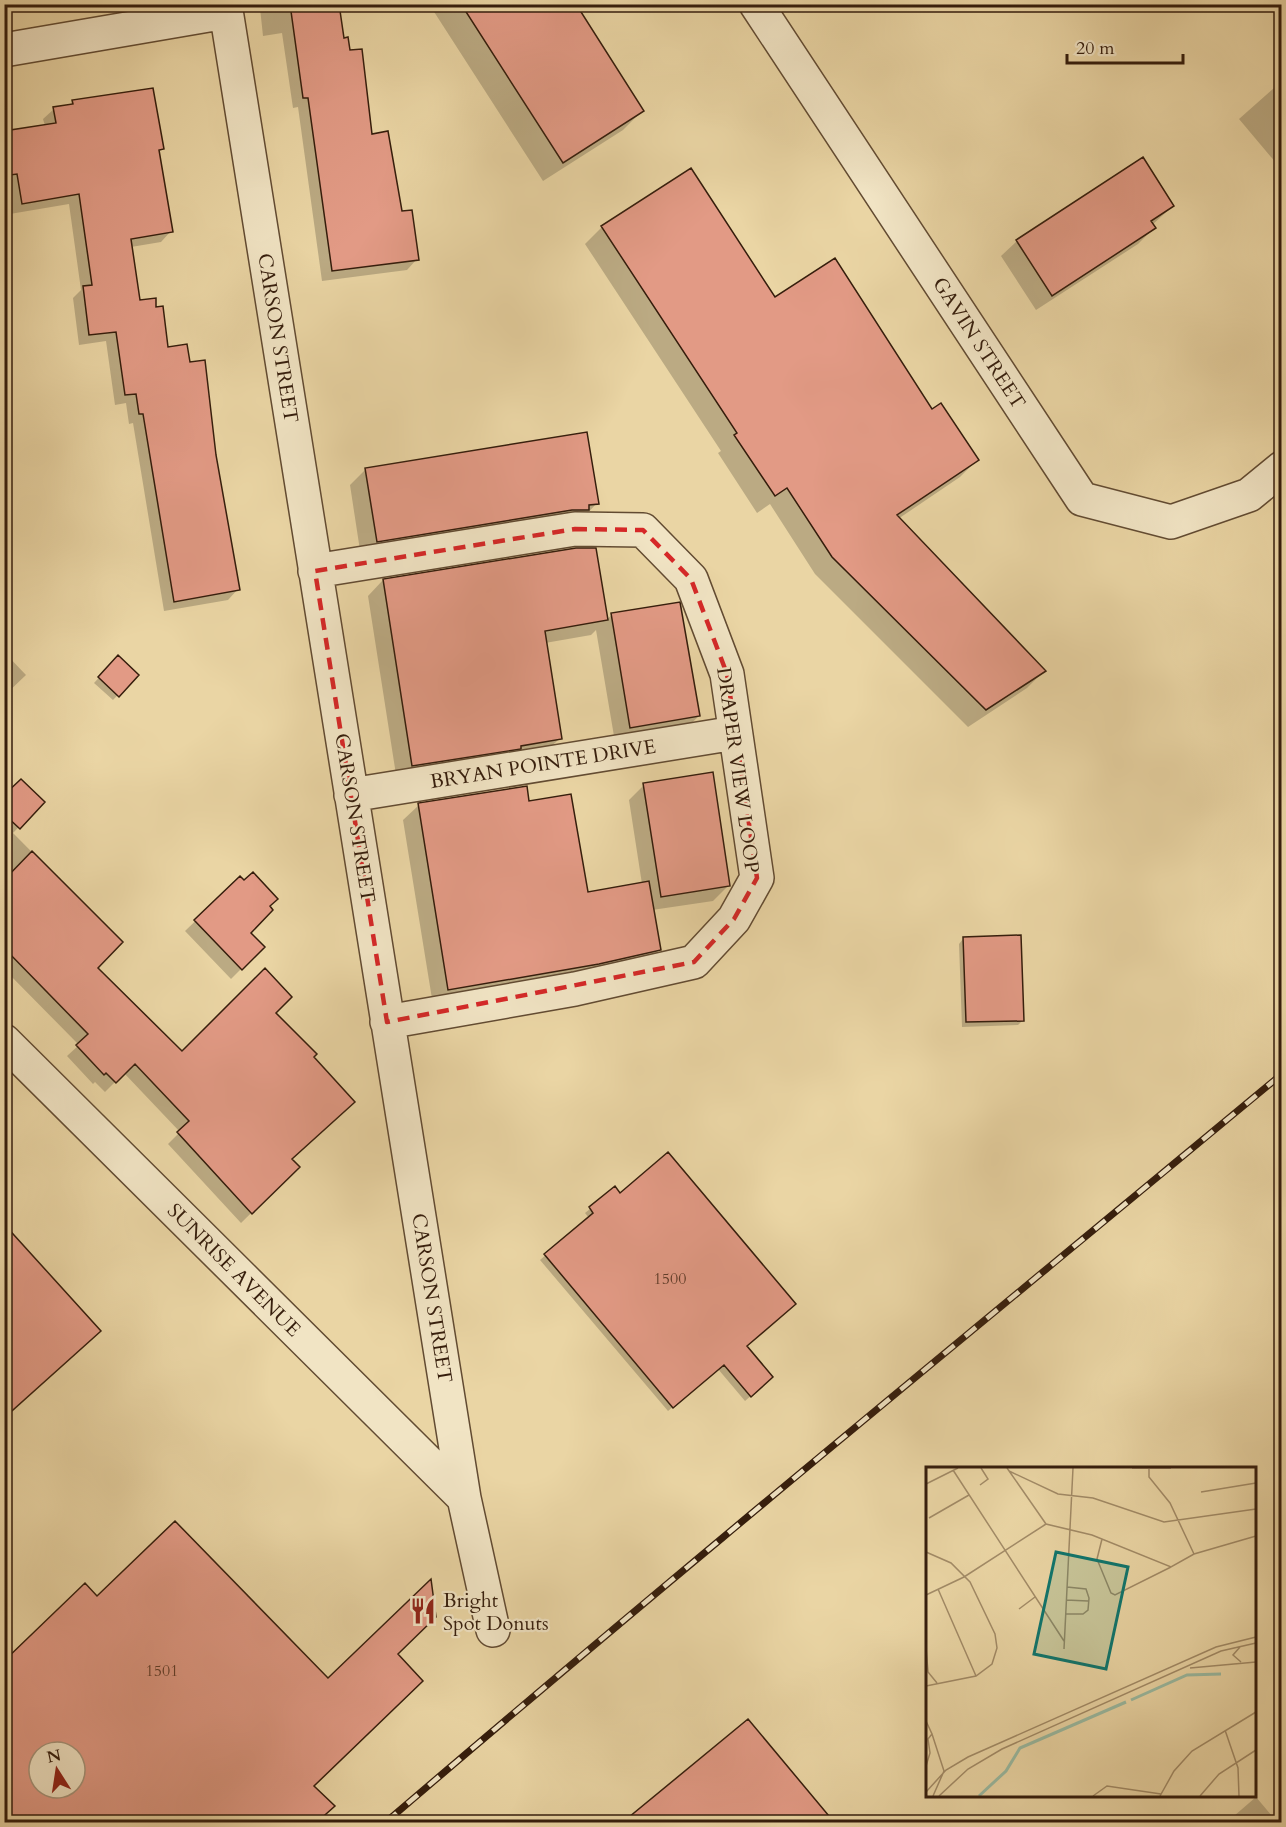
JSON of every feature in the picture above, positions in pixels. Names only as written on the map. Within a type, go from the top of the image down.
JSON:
[{"type":"street","name":"GAVIN STREET","points":[[756,4],[1082,499],[1171,522],[1249,495],[1281,468]]},
{"type":"street","points":[[4,50],[225,8]]},
{"type":"street","name":"CARSON STREET","points":[[225,8],[464,1498],[493,1630]]},
{"type":"street","name":"DRAPER VIEW LOOP","points":[[315,571],[575,529],[643,530],[691,579],[727,674],[757,878],[734,919],[694,962],[575,989],[387,1022]]},
{"type":"street","name":"BRYAN POINTE DRIVE","points":[[351,795],[735,734]]},
{"type":"street","name":"SUNRISE AVENUE","points":[[4,1041],[464,1498]]},
{"type":"highlighted area","points":[[575,529],[643,530],[691,579],[727,674],[757,878],[734,919],[694,962],[387,1022],[315,571]]},
{"type":"building","points":[[290,4],[339,4],[344,38],[348,37],[350,50],[362,49],[372,134],[388,131],[402,211],[412,210],[419,260],[332,271],[308,98],[303,98]]},
{"type":"building","points":[[461,4],[576,4],[644,111],[563,163]]},
{"type":"building","points":[[153,88],[164,149],[159,150],[173,232],[131,239],[140,300],[156,298],[156,307],[163,306],[168,347],[187,344],[190,362],[205,360],[216,455],[240,590],[174,602],[143,414],[139,414],[136,394],[125,395],[116,332],[89,335],[83,286],[92,285],[79,194],[22,204],[17,174],[10,175],[4,139],[4,131],[56,123],[53,107],[73,104],[72,100]]},
{"type":"building","points":[[1143,157],[1174,206],[1151,221],[1156,228],[1052,296],[1016,240]]},
{"type":"building","points":[[691,168],[775,297],[835,258],[932,409],[941,403],[979,460],[897,515],[1046,671],[986,710],[832,557],[787,488],[775,496],[734,435],[737,433],[601,226]]},
{"type":"building","points":[[587,432],[599,504],[589,505],[589,510],[572,510],[377,542],[365,468]]},
{"type":"building","points":[[576,548],[596,548],[608,620],[545,631],[562,739],[521,746],[521,749],[412,766],[383,579]]},
{"type":"building","points":[[680,602],[700,716],[630,728],[611,613]]},
{"type":"building","points":[[118,655],[139,675],[119,697],[98,677]]},
{"type":"building","points":[[713,772],[730,886],[661,897],[643,783]]},
{"type":"building","points":[[21,779],[45,802],[20,829],[4,814],[4,795]]},
{"type":"building","points":[[527,786],[529,801],[571,794],[588,892],[649,881],[661,950],[599,964],[448,990],[418,803]]},
{"type":"building","points":[[32,851],[123,942],[98,968],[182,1051],[265,968],[292,997],[276,1013],[317,1054],[314,1057],[355,1102],[292,1159],[300,1167],[252,1214],[177,1132],[189,1121],[135,1064],[116,1083],[106,1073],[104,1075],[76,1045],[88,1034],[4,948],[4,880]]},
{"type":"building","points":[[253,872],[278,899],[270,906],[273,910],[251,933],[265,947],[242,970],[194,920],[240,876],[244,880]]},
{"type":"building","points":[[1021,935],[1024,1021],[966,1022],[963,937]]},
{"type":"building","points":[[668,1152],[796,1304],[747,1346],[773,1377],[751,1397],[724,1365],[673,1408],[544,1254],[593,1213],[589,1207],[615,1186],[620,1193]]},
{"type":"building","points":[[4,1224],[101,1331],[4,1418]]},
{"type":"building","points":[[175,1521],[328,1678],[431,1579],[436,1617],[398,1654],[423,1681],[314,1786],[335,1806],[317,1822],[4,1822],[4,1661],[85,1583],[97,1596]]},
{"type":"building","points":[[748,1719],[834,1822],[623,1822]]},
{"type":"railway","points":[[386,1822],[720,1540],[1282,1074]]},
{"type":"place","name":"Bright Spot Donuts","points":[[423,1611]]}]
